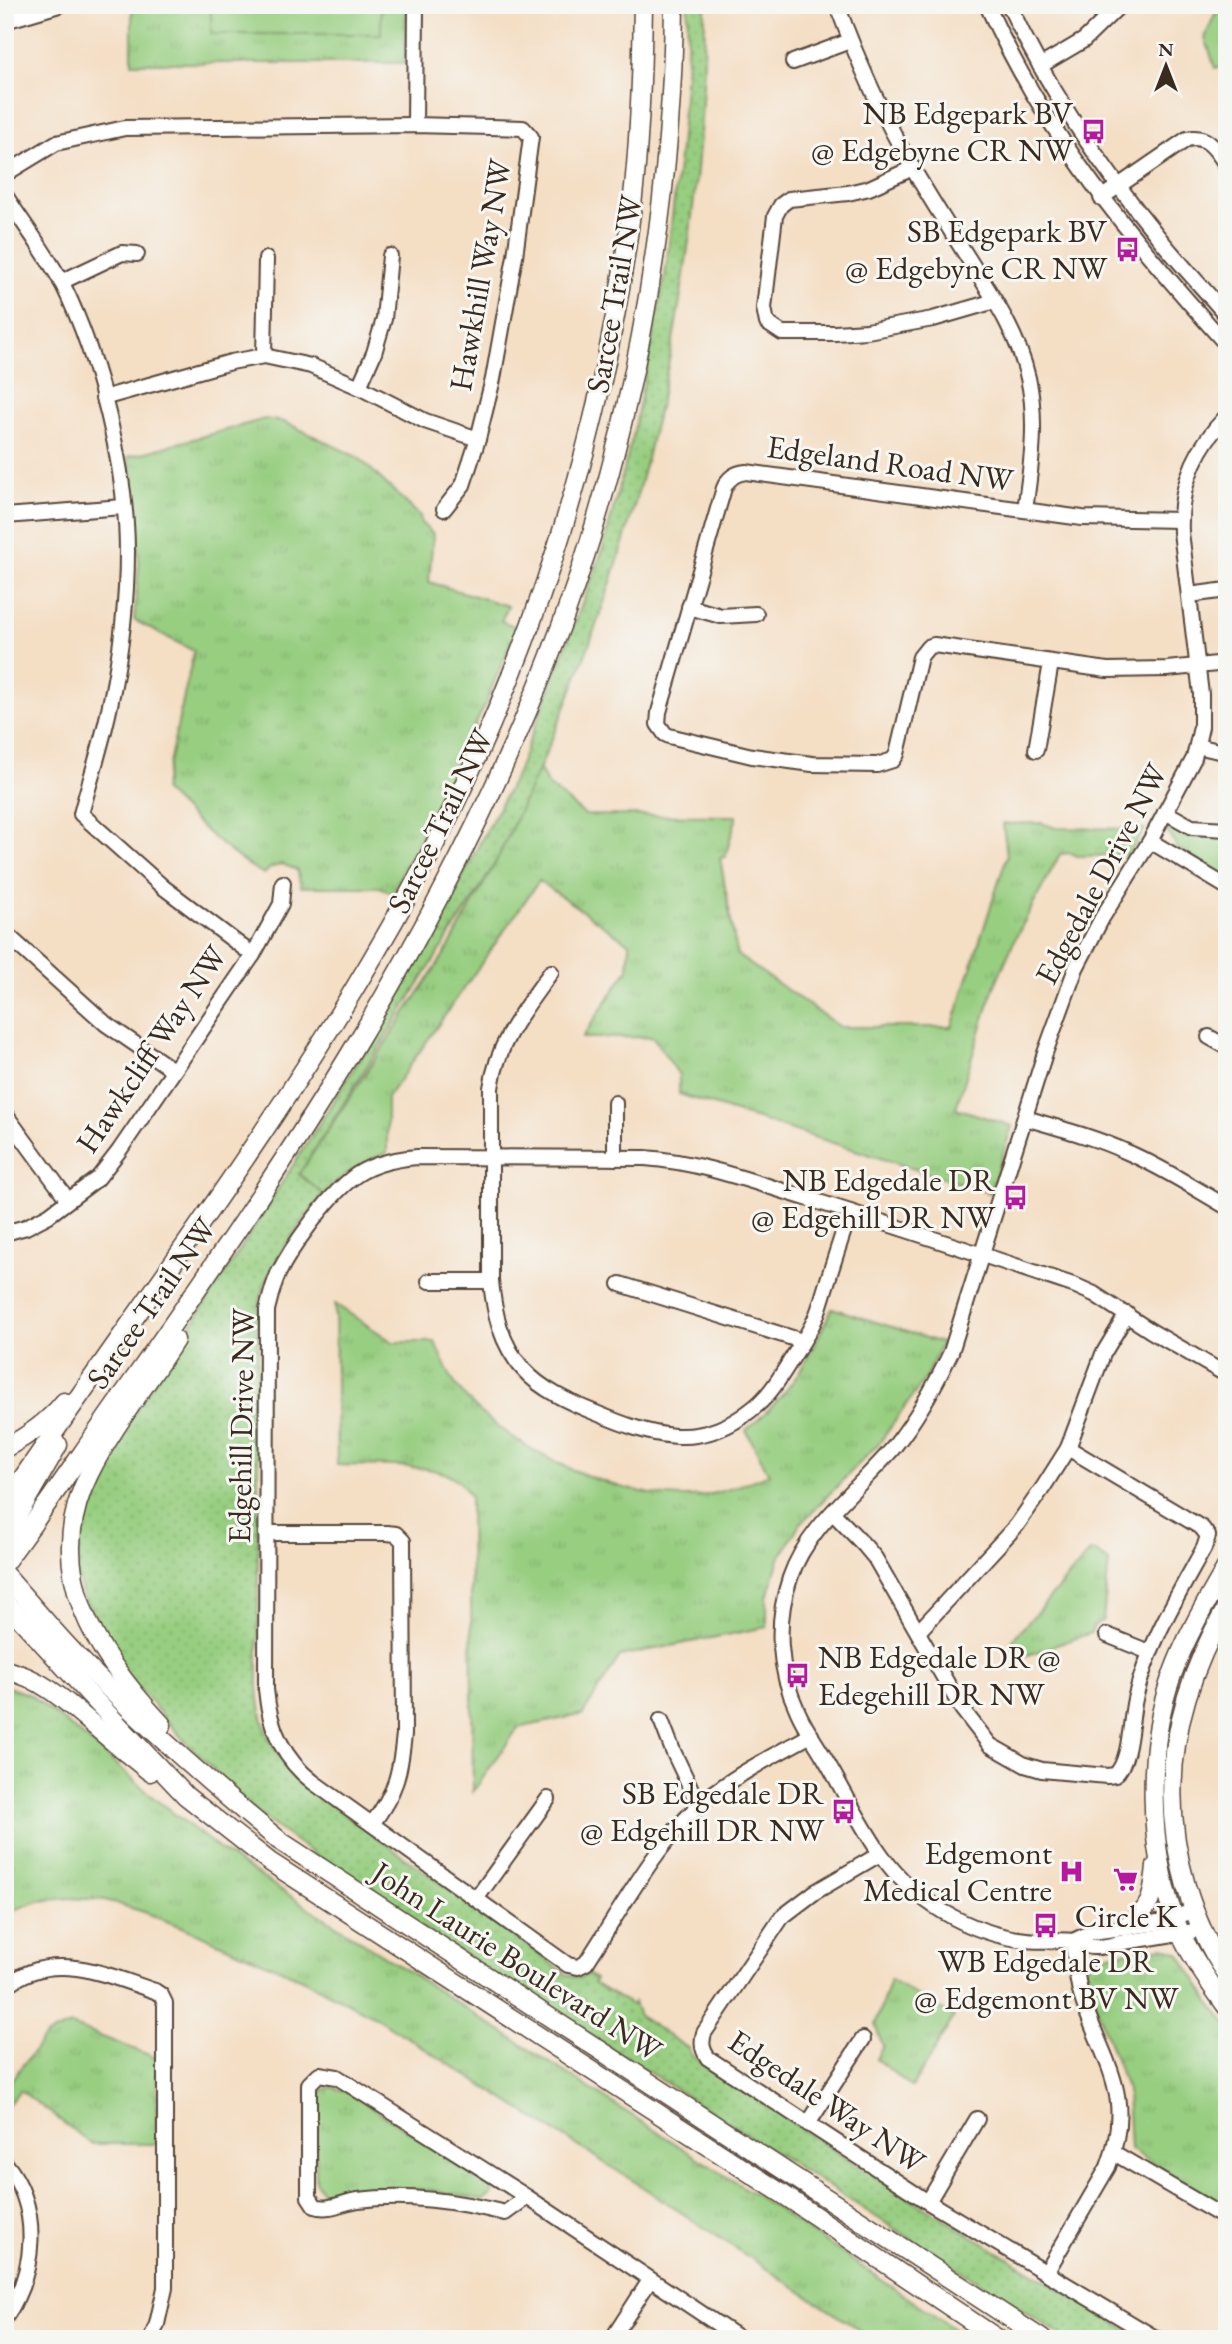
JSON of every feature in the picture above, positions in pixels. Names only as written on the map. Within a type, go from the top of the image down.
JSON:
[{"type":"main road","name":"Sarcee Trail NW","points":[[5,1504],[302,1072],[351,993],[410,892],[499,706],[534,616],[572,499],[607,362],[633,202],[639,128],[643,5]]},
{"type":"main road","name":"Sarcee Trail NW","points":[[5,1562],[218,1261],[290,1152],[354,1049],[412,946],[451,874],[501,770],[553,645],[580,570],[612,462],[638,348],[659,223],[667,152],[674,5]]},
{"type":"main road","points":[[5,1448],[40,1427],[55,1414],[159,1266],[181,1250]]},
{"type":"main road","points":[[202,1776],[201,1768],[153,1716],[111,1664],[92,1632],[75,1590],[70,1550],[71,1524],[88,1476],[103,1448],[209,1286],[218,1261]]},
{"type":"main road","points":[[5,1537],[85,1404],[93,1377]]},
{"type":"main road","points":[[1126,1926],[1141,1916],[1150,1901],[1154,1884],[1157,1849],[1154,1765],[1164,1700],[1188,1635],[1227,1566]]},
{"type":"main road","name":"John Laurie Boulevard NW","points":[[5,1576],[77,1656],[153,1732],[280,1841],[1036,2335],[1053,2339]]},
{"type":"main road","name":"John Laurie Boulevard NW","points":[[5,1602],[186,1796],[270,1862],[781,2193],[998,2339]]},
{"type":"main road","points":[[1227,1607],[1192,1677],[1182,1711],[1174,1758],[1171,1805],[1181,1870],[1194,1910],[1227,1974]]},
{"type":"main road","points":[[5,1670],[20,1673],[59,1695],[168,1787],[186,1796]]},
{"type":"main road","points":[[1157,1849],[1178,1926],[1209,1983],[1227,2007]]},
{"type":"street","points":[[5,21],[59,5]]},
{"type":"street","points":[[415,125],[416,5]]},
{"type":"street","points":[[837,5],[867,81],[913,168],[995,301],[1018,344],[1028,379],[1034,439],[1025,510]]},
{"type":"street","points":[[987,5],[1046,117],[1101,198],[1139,246],[1227,345]]},
{"type":"street","points":[[1009,5],[1040,66],[1079,131],[1161,240],[1227,316]]},
{"type":"street","points":[[1040,66],[1084,40],[1120,5]]},
{"type":"street","points":[[793,62],[850,41]]},
{"type":"street","name":"Hawkhill Way NW","points":[[5,174],[55,143],[125,128],[415,125],[523,128],[531,137],[505,318],[478,439],[425,421],[311,366],[264,356],[231,362],[103,398]]},
{"type":"street","points":[[1101,198],[1186,139],[1208,141],[1227,166]]},
{"type":"street","points":[[913,168],[869,188],[828,197],[793,198],[781,205],[775,216],[764,308],[767,323],[782,333],[867,331],[933,319],[995,301]]},
{"type":"street","name":"Hawkcliff Way NW","points":[[5,195],[61,282],[86,336],[114,440],[123,507],[127,552],[123,621],[111,701],[82,814],[163,887],[253,955],[120,1151],[98,1178],[49,1216],[5,1233]]},
{"type":"street","points":[[61,282],[122,253],[137,254]]},
{"type":"street","points":[[359,387],[374,353],[384,318],[390,256]]},
{"type":"street","points":[[264,356],[266,259]]},
{"type":"street","name":"Edgedale Drive NW","points":[[1194,1910],[1178,1926],[1093,1947],[1073,1941],[1025,1940],[1000,1936],[965,1923],[928,1902],[900,1878],[880,1854],[798,1713],[782,1660],[781,1623],[783,1604],[801,1552],[893,1447],[925,1402],[951,1352],[1076,968],[1102,918],[1150,841],[1194,758],[1201,709],[1180,520],[1184,490],[1192,465],[1210,434],[1225,421]]},
{"type":"street","points":[[444,509],[463,485],[478,439]]},
{"type":"street","name":"Edgeland Road NW","points":[[1180,520],[1099,519],[738,473],[727,481],[724,488],[659,712],[658,724],[669,736],[765,758],[812,764],[885,764],[893,760],[900,746],[920,657],[934,645],[1107,670],[1167,669],[1227,663]]},
{"type":"street","points":[[5,516],[123,507]]},
{"type":"street","points":[[1189,595],[1227,590]]},
{"type":"street","points":[[689,607],[721,616],[756,614]]},
{"type":"street","points":[[1035,750],[1051,663]]},
{"type":"street","points":[[1197,746],[1227,753]]},
{"type":"street","points":[[1165,811],[1192,827],[1227,829]]},
{"type":"street","points":[[1150,841],[1227,887]]},
{"type":"street","points":[[253,955],[281,904],[284,883]]},
{"type":"street","points":[[5,933],[106,1024],[173,1070]]},
{"type":"street","points":[[551,972],[514,1023],[499,1054],[491,1088],[493,1304],[502,1336],[524,1370],[568,1402],[636,1430],[674,1437],[698,1435],[722,1428],[743,1416],[769,1393],[815,1319],[849,1212]]},
{"type":"street","points":[[1209,1037],[1227,1047]]},
{"type":"street","points":[[615,1103],[615,1157]]},
{"type":"street","points":[[5,1114],[68,1200]]},
{"type":"street","points":[[1025,1118],[1110,1144],[1175,1176],[1227,1207]]},
{"type":"street","name":"Edgehill Drive NW","points":[[811,1735],[716,1791],[699,1805],[676,1829],[581,1967],[568,1965],[302,1774],[274,1733],[266,1689],[267,1310],[277,1276],[286,1260],[329,1199],[352,1178],[372,1167],[401,1158],[417,1157],[615,1157],[674,1160],[849,1212],[1076,1286],[1227,1375]]},
{"type":"street","points":[[429,1281],[491,1281]]},
{"type":"street","points":[[620,1284],[802,1341]]},
{"type":"street","points":[[918,1632],[1017,1525],[1068,1448],[1103,1354],[1127,1314]]},
{"type":"street","points":[[833,1513],[875,1558],[962,1709],[990,1745],[1025,1765],[1058,1772],[1115,1775],[1123,1767],[1132,1714],[1149,1651],[1208,1536],[1202,1528],[1068,1448]]},
{"type":"street","points":[[266,1533],[387,1533],[396,1534],[403,1541],[404,1734],[401,1760],[392,1794],[372,1824]]},
{"type":"street","points":[[1107,1635],[1149,1651]]},
{"type":"street","points":[[661,1720],[699,1805]]},
{"type":"street","points":[[475,1899],[548,1798]]},
{"type":"street","name":"Edgedale Way NW","points":[[880,1854],[815,1892],[782,1917],[704,2033],[704,2053],[928,2202],[1157,2339]]},
{"type":"street","name":"Edgedale Drive NW","points":[[1073,1941],[1092,1932],[1126,1926],[1203,1929]]},
{"type":"street","points":[[1046,2273],[1100,2184],[1114,2152],[1119,2112],[1111,2068],[1080,1992],[1073,1941]]},
{"type":"street","points":[[5,1987],[27,1974],[60,1965],[78,1966],[161,1995],[164,2003],[165,2288],[157,2324],[150,2339]]},
{"type":"street","points":[[808,2124],[863,2039]]},
{"type":"street","points":[[527,2197],[505,2213],[434,2199],[398,2197],[354,2200],[327,2208],[318,2207],[309,2197],[309,2084],[319,2074],[337,2077],[527,2197],[740,2339]]},
{"type":"street","points":[[928,2202],[977,2119]]},
{"type":"street","points":[[1114,2152],[1227,2218]]},
{"type":"street","points":[[5,2163],[24,2196],[29,2216],[31,2246],[23,2286],[5,2318]]},
{"type":"street","points":[[612,2339],[650,2280]]},
{"type":"green space","points":[[132,5],[406,5],[405,63],[132,63]]},
{"type":"green space","points":[[211,5],[381,5],[381,34],[211,34]]},
{"type":"green space","points":[[688,5],[705,5],[695,191],[683,284],[666,376],[645,466],[619,556],[589,644],[514,827],[483,884],[299,1174],[323,1194],[279,1256],[261,1297],[258,1324],[258,1681],[261,1713],[275,1750],[304,1785],[566,1974],[577,1978],[588,1974],[595,1979],[593,1983],[632,2005],[634,2002],[639,2016],[689,2049],[691,2055],[702,2063],[868,2173],[1142,2339],[1068,2339],[363,1890],[258,1814],[181,1737],[121,1668],[101,1637],[95,1615],[83,1598],[77,1572],[83,1502],[116,1440],[229,1267],[395,1003],[517,773],[602,552],[633,435],[665,277],[680,149]]},
{"type":"green space","points":[[1219,5],[1227,5],[1227,67],[1215,68],[1205,37]]},
{"type":"green space","points":[[265,419],[284,422],[359,458],[420,516],[421,523],[433,534],[429,582],[508,606],[501,621],[517,627],[484,707],[392,893],[380,887],[301,887],[297,870],[282,864],[270,868],[264,874],[224,846],[163,790],[194,651],[134,620],[139,564],[135,490],[128,457]]},
{"type":"green space","points":[[539,768],[548,785],[585,815],[737,816],[725,857],[720,858],[737,955],[840,1027],[952,1027],[1007,856],[1003,824],[1041,823],[1056,828],[1145,829],[1128,855],[1060,854],[1015,939],[994,987],[956,1108],[1012,1126],[990,1193],[679,1094],[679,1075],[653,1037],[582,1038],[628,969],[630,944],[539,881],[387,1098],[387,1153],[352,1170],[323,1194],[299,1174],[449,947],[498,858]]},
{"type":"green space","points":[[1175,823],[1185,829],[1185,837],[1227,837],[1227,877],[1175,847],[1167,831],[1169,825]]},
{"type":"green space","points":[[335,1304],[393,1342],[435,1342],[456,1385],[475,1407],[499,1428],[557,1463],[621,1487],[681,1497],[715,1493],[769,1474],[746,1430],[776,1402],[797,1375],[832,1308],[942,1343],[924,1380],[880,1442],[800,1524],[779,1559],[767,1597],[767,1627],[620,1656],[583,1714],[518,1728],[473,1792],[470,1498],[459,1481],[429,1469],[337,1465]]},
{"type":"green space","points":[[1090,1552],[1096,1552],[1109,1562],[1103,1620],[1094,1626],[1091,1633],[1019,1658],[1012,1649],[1014,1638]]},
{"type":"green space","points":[[5,1686],[30,1695],[227,1855],[757,2196],[969,2339],[873,2339],[638,2184],[375,2017],[304,1980],[199,1934],[105,1900],[67,1898],[39,1901],[5,1913]]},
{"type":"green space","points":[[1164,1947],[1179,1953],[1215,2010],[1227,2023],[1227,2207],[1130,2149],[1127,2091],[1091,1993],[1087,1964],[1093,1956]]},
{"type":"green space","points":[[890,1980],[954,2017],[912,2087],[876,2059],[883,2046],[875,2025]]},
{"type":"green space","points":[[71,2025],[157,2058],[156,2144],[92,2144],[20,2090],[5,2108],[5,2088],[46,2035]]},
{"type":"green space","points":[[331,2087],[348,2092],[491,2185],[493,2194],[485,2200],[428,2190],[400,2189],[334,2197],[323,2195],[316,2182],[316,2103],[320,2091]]},
{"type":"place","name":"NB Edgepark BV @ Edgebyne CR NW","points":[[1093,131]]},
{"type":"place","name":"SB Edgepark BV @ Edgebyne CR NW","points":[[1127,249]]},
{"type":"place","name":"NB Edgedale DR @ Edgehill DR NW","points":[[1015,1198]]},
{"type":"place","name":"NB Edgedale DR @ Edegehill DR NW","points":[[798,1675]]},
{"type":"place","name":"SB Edgedale DR @ Edgehill DR NW","points":[[844,1811]]},
{"type":"place","name":"Edgemont Medical Centre","points":[[1072,1871]]},
{"type":"place","name":"Circle K","points":[[1126,1880]]},
{"type":"place","name":"WB Edgedale DR @ Edgemont BV NW","points":[[1046,1925]]}]
